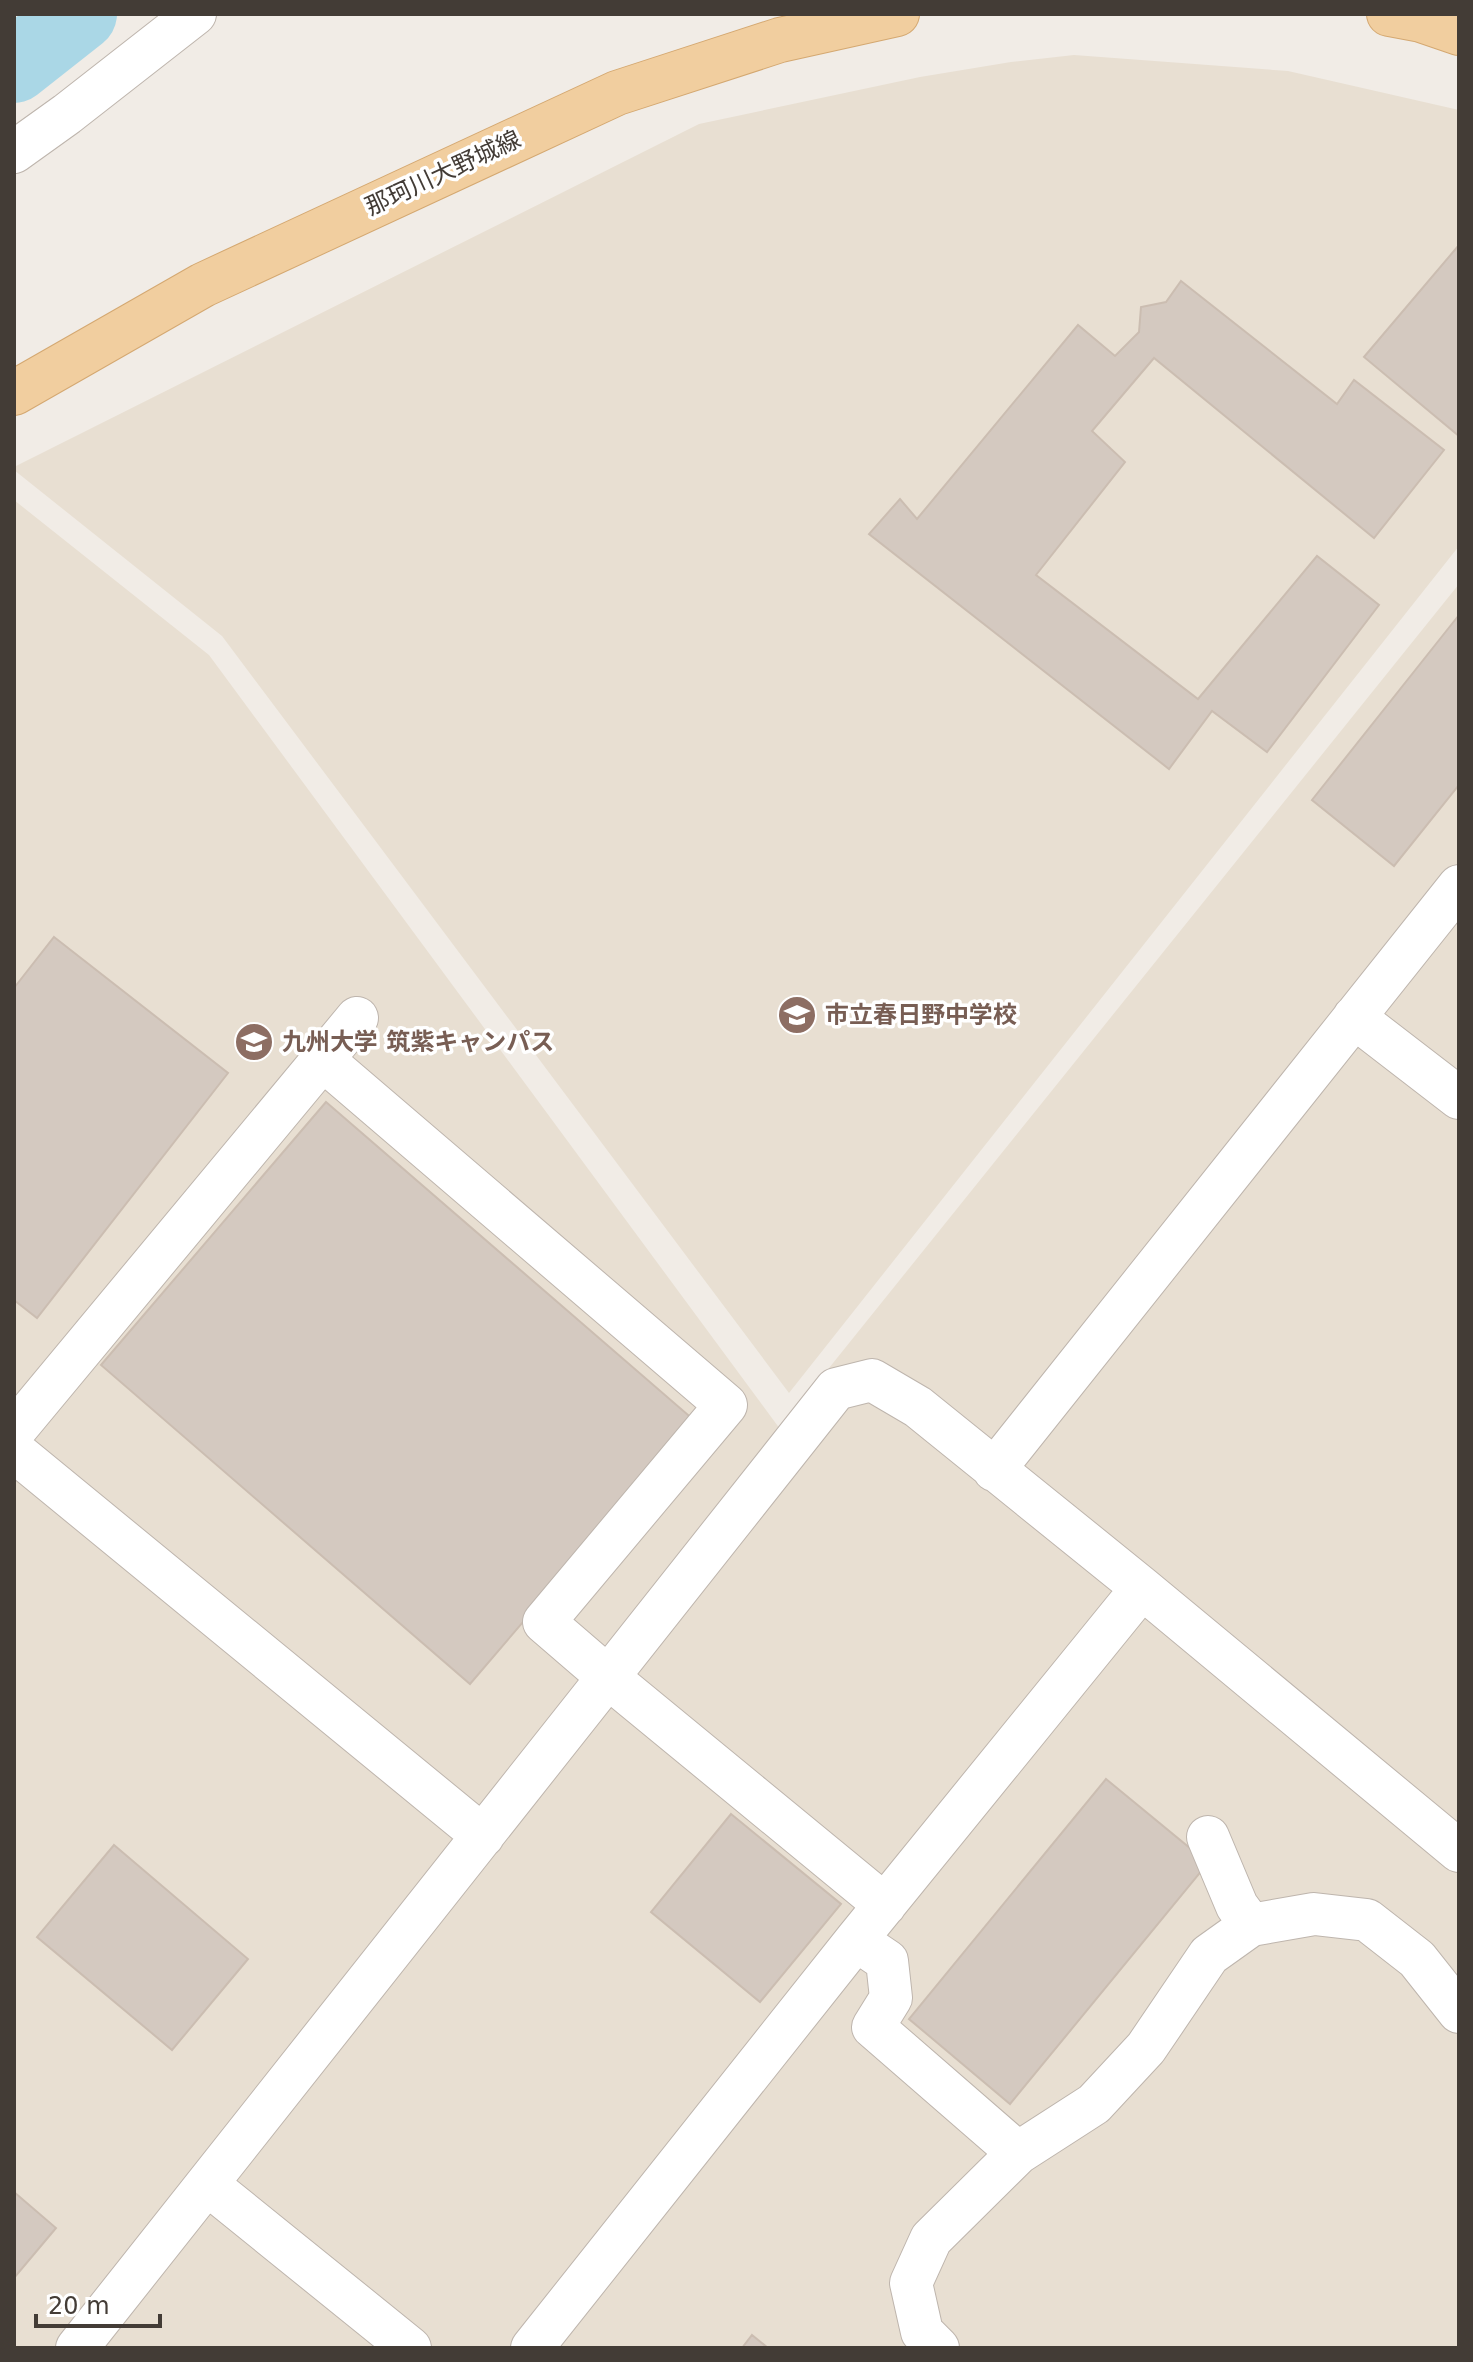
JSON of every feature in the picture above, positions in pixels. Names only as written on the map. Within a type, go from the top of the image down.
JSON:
[{"type":"main road","name":"那珂川大野城線","points":[[14,393],[203,285],[617,93],[778,27],[897,14]]},
{"type":"main road","points":[[1389,14],[1421,20],[1459,33]]},
{"type":"street","points":[[14,152],[195,14]]},
{"type":"street","points":[[994,1470],[1459,886]]},
{"type":"street","points":[[1354,1017],[1459,1098]]},
{"type":"street","points":[[14,1431],[357,1018]]},
{"type":"street","points":[[322,1059],[726,1405],[544,1622],[885,1905]]},
{"type":"street","points":[[90,2343],[207,2184],[836,1389],[872,1380],[918,1407],[1459,1851]]},
{"type":"street","points":[[14,1451],[483,1836]]},
{"type":"street","points":[[532,2348],[856,1940],[1142,1588]]},
{"type":"street","points":[[1208,1837],[1237,1906],[1251,1925]]},
{"type":"street","points":[[938,2348],[922,2332],[911,2283],[931,2239],[1018,2153],[1094,2104],[1146,2048],[1209,1955],[1251,1925],[1314,1914],[1367,1920],[1417,1959],[1457,2003]]},
{"type":"street","points":[[856,1940],[887,1961],[891,1998],[873,2027],[1018,2153]]},
{"type":"street","points":[[207,2184],[410,2348]]},
{"type":"shaded area","name":"市立春日野中学校","points":[[1074,55],[1288,71],[1459,110],[1459,546],[789,1393],[222,636],[14,467],[699,124],[920,77]]},
{"type":"shaded area","name":"九州大学 筑紫キャンパス","points":[[14,500],[209,655],[780,1429],[1459,584],[1459,2348],[14,2348]]},
{"type":"building","points":[[1459,245],[1459,436],[1364,357]]},
{"type":"building","points":[[1181,281],[1337,404],[1354,380],[1444,450],[1374,538],[1154,358],[1092,431],[1125,462],[1036,575],[1198,699],[1317,556],[1379,605],[1267,752],[1212,711],[1169,769],[869,534],[900,499],[917,519],[1078,325],[1115,356],[1139,332],[1141,307],[1166,302]]},
{"type":"building","points":[[1459,615],[1459,785],[1394,866],[1312,800]]},
{"type":"building","points":[[54,937],[228,1073],[37,1318],[14,1300],[14,988]]},
{"type":"building","points":[[326,1102],[695,1421],[470,1684],[101,1365]]},
{"type":"building","points":[[1106,1779],[1208,1863],[1010,2104],[909,2019]]},
{"type":"building","points":[[731,1814],[841,1904],[760,2002],[651,1912]]},
{"type":"building","points":[[114,1845],[248,1959],[172,2050],[37,1937]]},
{"type":"building","points":[[14,2192],[56,2228],[14,2278]]},
{"type":"building","points":[[752,2335],[768,2348],[742,2348]]},
{"type":"waterway","points":[[14,66],[80,14]]},
{"type":"place","name":"市立春日野中学校","points":[[797,1015]]},
{"type":"place","name":"九州大学 筑紫キャンパス","points":[[254,1042]]}]
